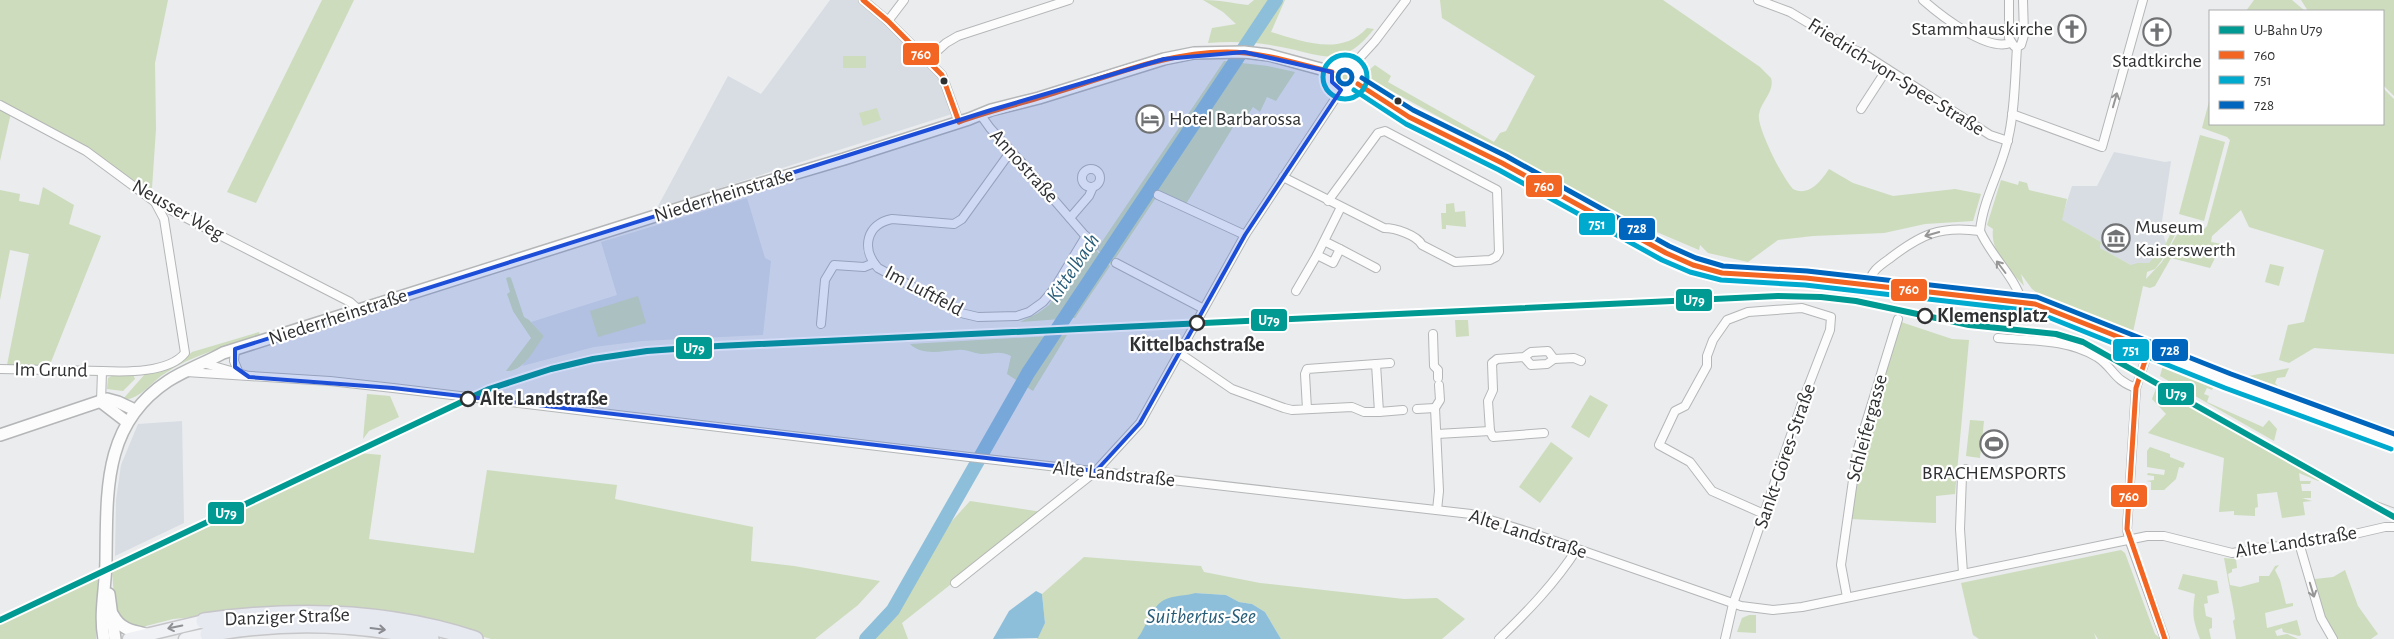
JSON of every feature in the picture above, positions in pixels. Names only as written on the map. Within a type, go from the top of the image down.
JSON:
[{"type":"highway","name":"Danziger Straße","points":[[206,628],[287,613],[348,614],[401,620],[475,639]]},
{"type":"highway","name":"Danziger Straße","points":[[206,628],[319,624],[398,632],[431,639]]},
{"type":"main road","name":"Niederrheinstraße","points":[[127,422],[135,410],[158,389],[184,372],[235,349],[980,114],[1164,59],[1194,53],[1229,52],[1258,54],[1332,72]]},
{"type":"main road","points":[[1344,62],[1353,65],[1359,73],[1358,84],[1351,90],[1341,90],[1332,82],[1332,72],[1339,64],[1344,62]]},
{"type":"main road","points":[[1358,84],[1409,117],[1478,151],[1666,253],[1693,265],[1722,273],[1869,281],[2035,304],[2079,320],[2149,350],[2394,442]]},
{"type":"main road","points":[[0,435],[101,402],[113,400],[135,410]]},
{"type":"main road","points":[[101,402],[127,422],[116,443],[111,463],[107,512],[106,580],[102,618],[104,639]]},
{"type":"main road","points":[[106,580],[115,639]]},
{"type":"main road","points":[[111,612],[119,624],[130,630],[146,634]]},
{"type":"main road","name":"Danziger Straße","points":[[128,639],[146,634],[206,628]]},
{"type":"main road","name":"Danziger Straße","points":[[185,639],[206,628]]},
{"type":"street","points":[[863,0],[888,21],[942,76],[959,122]]},
{"type":"street","points":[[888,21],[904,0]]},
{"type":"street","points":[[927,60],[946,42],[958,36],[1070,0]]},
{"type":"street","points":[[1353,65],[1375,41],[1406,0]]},
{"type":"street","name":"Friedrich-von-Spee-Straße","points":[[1758,0],[1790,12],[1886,69],[1990,135],[2008,141]]},
{"type":"street","points":[[1923,0],[1959,28],[1999,45],[2021,45],[2024,35],[2023,0]]},
{"type":"street","points":[[2009,0],[2014,45],[2012,114],[2008,141],[1994,178],[1981,221],[1980,231],[1998,264],[2018,289],[2022,302]]},
{"type":"street","points":[[2012,114],[2102,147],[2143,0]]},
{"type":"street","points":[[1861,110],[1886,69]]},
{"type":"street","points":[[955,583],[1096,472],[1140,423],[1202,308],[1245,234],[1341,90]]},
{"type":"street","name":"Neusser Weg","points":[[0,105],[86,151],[155,202],[341,297],[359,310]]},
{"type":"street","name":"Annostraße","points":[[980,114],[990,128],[1094,246]]},
{"type":"street","points":[[1283,177],[1328,201],[1384,228],[1393,228],[1419,240],[1422,245],[1455,262],[1490,260],[1496,257],[1499,252],[1497,190],[1385,131],[1378,133],[1328,201]]},
{"type":"street","name":"Im Luftfeld","points":[[1011,151],[962,219],[954,224],[892,219],[882,221],[875,226],[867,242],[870,257],[878,268],[961,313],[978,317],[1017,316],[1029,312],[1043,302],[1054,288],[1086,236]]},
{"type":"street","name":"Annostraße","points":[[1070,218],[1089,196],[1093,187]]},
{"type":"street","points":[[1158,195],[1245,234]]},
{"type":"street","points":[[101,402],[102,372],[143,372],[177,360],[184,355],[185,350],[164,219],[155,202]]},
{"type":"street","points":[[1296,291],[1324,242],[1341,207]]},
{"type":"street","points":[[1869,281],[1875,269],[1920,237],[1950,229],[1980,231]]},
{"type":"street","points":[[1324,242],[1376,268]]},
{"type":"street","points":[[1317,255],[1333,263],[1340,249]]},
{"type":"street","name":"Im Luftfeld","points":[[821,324],[825,280],[834,264],[864,267],[874,263]]},
{"type":"street","points":[[1116,263],[1202,308]]},
{"type":"street","name":"Sankt-Göres-Straße","points":[[1726,639],[1733,604],[1830,330],[1831,317],[1802,308],[1748,312],[1727,320],[1713,340],[1707,356],[1707,366],[1685,406],[1675,411],[1659,445],[1690,462],[1712,492],[1764,514]]},
{"type":"street","name":"Schleifergasse","points":[[1847,597],[1841,565],[1857,452],[1898,319]]},
{"type":"street","points":[[1433,334],[1434,366],[1438,370],[1440,400],[1435,408],[1437,510]]},
{"type":"street","points":[[1998,338],[2078,347],[2106,364],[2121,382],[2136,388]]},
{"type":"street","points":[[235,349],[234,361],[238,371]]},
{"type":"street","points":[[2149,350],[2136,388],[2128,509],[2129,539],[2165,639]]},
{"type":"street","points":[[1544,433],[1493,437],[1490,430],[1488,401],[1492,390],[1492,363],[1497,359],[1524,357],[1531,352],[1548,351],[1554,359]]},
{"type":"street","points":[[1178,352],[1232,389],[1284,408],[1307,409],[1352,406],[1364,412],[1403,410]]},
{"type":"street","points":[[1524,357],[1532,365],[1547,364],[1554,359],[1574,358],[1581,361]]},
{"type":"street","name":"Alte Landstraße","points":[[203,363],[238,371],[249,377]]},
{"type":"street","points":[[1307,409],[1305,374],[1307,369],[1390,363]]},
{"type":"street","points":[[1376,364],[1379,412]]},
{"type":"street","name":"Im Grund","points":[[0,369],[102,372]]},
{"type":"street","name":"Alte Landstraße","points":[[184,372],[393,388],[992,460],[1437,510],[1489,519],[1733,604],[1772,610],[1802,607],[2129,539],[2159,536],[2232,553],[2394,527]]},
{"type":"street","points":[[1417,409],[1435,408]]},
{"type":"street","points":[[1437,434],[1490,430]]},
{"type":"street","points":[[1963,574],[1960,520],[1962,476],[1966,469]]},
{"type":"street","points":[[2299,543],[2319,610],[2332,639]]},
{"type":"street","points":[[1499,639],[1537,602],[1578,549]]},
{"type":"highlighted area","points":[[1244,52],[1332,72],[1332,82],[1341,90],[1245,235],[1140,423],[1096,471],[393,388],[249,377],[235,367],[235,349],[991,110],[1164,59]]},
{"type":"shaded area","points":[[830,0],[858,0],[885,22],[940,75],[952,114],[657,208],[728,76],[761,94]]},
{"type":"shaded area","points":[[2114,152],[2165,162],[2171,161],[2161,228],[2166,243],[2155,266],[2131,265],[2100,248],[2101,242],[2061,220],[2072,186],[2097,186]]},
{"type":"shaded area","points":[[747,198],[765,258],[771,261],[763,335],[642,341],[594,347],[522,366],[544,336],[531,322],[617,295],[601,242]]},
{"type":"shaded area","points":[[182,421],[184,523],[115,556],[116,500],[121,465],[138,424]]},
{"type":"green space","points":[[0,0],[168,0],[155,63],[156,129],[152,188],[145,191],[75,140],[0,104]]},
{"type":"green space","points":[[322,0],[354,0],[256,203],[227,192]]},
{"type":"green space","points":[[1203,0],[1248,5],[1254,0],[1285,0],[1271,32],[1308,42],[1333,44],[1345,42],[1357,37],[1367,28],[1374,29],[1352,50],[1341,55],[1331,56],[1321,56],[1263,44],[1236,42],[1208,43],[1212,28],[1236,24],[1223,12]]},
{"type":"green space","points":[[1440,0],[1663,0],[1760,67],[1771,78],[1771,88],[1760,109],[1759,120],[1771,152],[1793,189],[1804,191],[1814,187],[1829,169],[1853,183],[1893,196],[1955,189],[1981,194],[1973,221],[1925,224],[1884,233],[1813,236],[1778,240],[1748,262],[1708,253],[1700,245],[1699,250],[1619,216],[1368,78],[1368,71],[1375,65],[1391,76],[1388,82],[1494,142],[1500,133],[1506,131],[1535,76],[1442,18]]},
{"type":"green space","points":[[2254,0],[2292,0],[2304,10],[2247,10]]},
{"type":"green space","points":[[2301,0],[2394,0],[2394,96],[2384,86],[2384,10],[2307,10]]},
{"type":"green space","points":[[843,56],[866,56],[866,68],[843,68]]},
{"type":"green space","points":[[1224,61],[1268,66],[1295,72],[1276,101],[1267,97],[1260,112],[1253,107],[1245,119],[1238,119],[1186,204],[1159,193],[1111,265],[1097,249]]},
{"type":"green space","points":[[1345,66],[1352,69],[1355,76],[1352,83],[1345,86],[1338,83],[1335,76],[1338,69]]},
{"type":"green space","points":[[2384,89],[2394,99],[2394,354],[2314,348],[2289,363],[2279,360],[2288,325],[2304,322],[2324,250],[2249,227],[2241,210],[2212,236],[2211,242],[2222,244],[2210,268],[2171,258],[2155,286],[2150,288],[2143,286],[2133,332],[2040,295],[2032,289],[2021,274],[2024,286],[2002,260],[1995,246],[1993,229],[1987,225],[2001,180],[2018,185],[2019,181],[2027,183],[2029,190],[2067,199],[2062,220],[2101,242],[2100,248],[2131,265],[2149,263],[2166,243],[2176,222],[2177,231],[2162,260],[2155,269],[2147,272],[2146,279],[2162,262],[2179,233],[2200,233],[2207,226],[2230,140],[2227,137],[2202,128],[2209,102],[2209,125],[2384,125]]},
{"type":"green space","points":[[0,107],[11,113],[0,161]]},
{"type":"green space","points":[[877,108],[881,120],[863,126],[859,113]]},
{"type":"green space","points":[[2200,135],[2225,142],[2204,221],[2179,214]]},
{"type":"green space","points":[[43,187],[74,205],[69,224],[101,236],[49,367],[7,365],[29,254],[10,250],[0,300],[0,190],[20,194],[19,201],[39,205]]},
{"type":"green space","points":[[1454,203],[1455,212],[1465,211],[1466,227],[1446,225],[1446,229],[1442,229],[1441,213],[1446,213],[1446,204]]},
{"type":"green space","points":[[1083,247],[1096,250],[1110,266],[1075,318],[1020,322],[1049,305],[1077,261],[1076,258]]},
{"type":"green space","points":[[2270,264],[2284,267],[2279,286],[2265,282]]},
{"type":"green space","points":[[506,278],[511,278],[524,317],[544,336],[523,364],[518,368],[506,371],[531,338],[513,311],[507,294],[510,292]]},
{"type":"green space","points":[[638,296],[646,323],[598,337],[590,311]]},
{"type":"green space","points":[[1455,320],[1468,320],[1469,336],[1456,337]]},
{"type":"green space","points":[[1901,322],[1952,339],[1969,340],[1955,494],[1936,496],[1936,523],[1850,519],[1866,433]]},
{"type":"green space","points":[[259,332],[260,335],[186,361],[159,377],[140,394],[129,399],[123,399],[145,374],[177,365],[192,352]]},
{"type":"green space","points":[[1067,335],[1033,391],[1007,374],[1011,356],[1007,354],[981,354],[961,350],[926,351],[915,348],[910,344]]},
{"type":"green space","points":[[2164,362],[2215,379],[2216,382],[2212,390],[2207,388],[2204,394],[2209,396],[2207,402],[2263,427],[2269,420],[2277,429],[2274,441],[2160,376]]},
{"type":"green space","points":[[2289,368],[2285,377],[2277,378],[2275,383],[2278,386],[2249,376]]},
{"type":"green space","points":[[133,374],[135,379],[123,391],[107,389],[108,378],[113,375]]},
{"type":"green space","points":[[2157,386],[2324,481],[2318,481],[2299,473],[2300,481],[2311,481],[2310,484],[2301,484],[2302,491],[2311,491],[2311,498],[2302,498],[2312,501],[2303,502],[2305,515],[2282,518],[2277,492],[2257,494],[2258,507],[2255,508],[2255,516],[2234,515],[2234,511],[2219,512],[2224,458],[2148,433],[2166,414],[2152,399]]},
{"type":"green space","points":[[367,394],[390,396],[399,417],[369,431],[363,439]]},
{"type":"green space","points":[[1590,395],[1608,405],[1589,438],[1571,427]]},
{"type":"green space","points":[[1970,420],[1984,421],[1980,458],[1966,456]]},
{"type":"green space","points":[[1551,442],[1573,458],[1540,503],[1519,487]]},
{"type":"green space","points":[[2150,447],[2170,454],[2170,457],[2185,463],[2183,468],[2179,467],[2176,479],[2164,490],[2151,490],[2151,482],[2146,481],[2154,480],[2154,476],[2147,475],[2148,473],[2164,475],[2165,470],[2147,467],[2147,451]]},
{"type":"green space","points":[[360,453],[381,455],[369,539],[474,553],[487,470],[617,485],[615,499],[753,527],[751,561],[794,566],[880,581],[858,605],[815,639],[491,639],[467,632],[205,616],[173,619],[142,627],[126,625],[115,610],[112,571],[187,532]]},
{"type":"green space","points":[[970,501],[1042,512],[902,623],[908,639],[869,639],[894,612],[947,523],[951,522]]},
{"type":"green space","points":[[2121,550],[2125,553],[2155,634],[2161,639],[2098,639],[2094,633],[2096,639],[1979,639],[1973,635],[1961,583]]},
{"type":"green space","points":[[1084,557],[1201,566],[1204,572],[1260,583],[1404,599],[1437,598],[1465,619],[1442,639],[1281,639],[1265,612],[1252,604],[1239,602],[1226,595],[1195,593],[1155,609],[1146,627],[1137,639],[1037,639],[1045,623],[1042,594]]},
{"type":"green space","points":[[2224,558],[2236,559],[2237,568],[2232,569],[2232,572],[2228,574],[2230,585],[2240,587],[2259,582],[2259,576],[2269,576],[2275,566],[2279,565],[2275,570],[2280,580],[2286,604],[2293,603],[2293,606],[2265,613],[2267,628],[2297,620],[2301,635],[2299,636],[2283,632],[2282,628],[2275,631],[2277,636],[2287,634],[2298,639],[2236,639],[2233,621],[2235,619],[2234,612]]},
{"type":"green space","points":[[2345,570],[2358,606],[2378,634],[2371,639],[2337,639],[2327,623],[2313,582],[2315,579],[2333,577]]},
{"type":"green space","points":[[2183,574],[2217,581],[2219,593],[2207,596],[2208,603],[2204,604],[2206,616],[2212,618],[2212,628],[2209,629],[2211,639],[2200,639],[2194,617],[2195,594],[2178,589]]},
{"type":"green space","points":[[98,579],[96,639],[0,639],[0,623]]},
{"type":"green space","points":[[1756,615],[1756,633],[1737,632],[1742,618]]},
{"type":"water","points":[[1036,591],[1042,594],[1045,623],[1038,638],[993,639],[1009,611]]},
{"type":"water","name":"Suitbertus-See","points":[[1195,593],[1226,595],[1239,602],[1252,604],[1265,612],[1281,639],[1137,639],[1159,603],[1171,597]]},
{"type":"waterway","name":"Kittelbach","points":[[866,639],[893,610],[1028,373],[1276,0]]},
{"type":"tram line","points":[[2370,499],[2394,508]]},
{"type":"metro line","name":"U79","points":[[0,620],[489,389],[551,369],[593,359],[647,351],[718,346],[1778,296],[1821,297],[1856,301],[1969,325],[2056,334],[2083,342],[2394,517]]},
{"type":"transit line","name":"760","points":[[863,0],[888,21],[942,75],[959,122]]},
{"type":"transit line","name":"760","points":[[959,122],[1162,60],[1205,53],[1254,54],[1332,72]]},
{"type":"transit line","name":"751","points":[[1345,55],[1357,59],[1363,65],[1367,77],[1363,89],[1357,95],[1345,99],[1333,95],[1327,89],[1323,77],[1327,65],[1333,59],[1345,55]]},
{"type":"transit line","name":"728","points":[[1345,70],[1350,72],[1352,77],[1350,82],[1345,84],[1340,82],[1338,77],[1340,72],[1345,70]]},
{"type":"transit line","name":"728","points":[[1362,78],[1413,110],[1506,156],[1669,246],[1696,258],[1723,266],[1807,271],[2037,297],[2231,374],[2394,434]]},
{"type":"transit line","name":"760","points":[[1358,84],[1409,117],[1502,163],[1666,253],[1693,265],[1722,273],[1806,278],[2035,304],[2149,349]]},
{"type":"transit line","name":"751","points":[[1354,90],[1406,124],[1499,170],[1662,260],[1690,272],[1721,280],[1805,285],[2033,311],[2225,388],[2391,449]]},
{"type":"transit line","name":"760","points":[[2149,349],[2136,388],[2127,529],[2165,639]]},
{"type":"place","name":"Stammhauskirche","points":[[2072,29]]},
{"type":"place","name":"Stadtkirche","points":[[2157,32]]},
{"type":"place","name":"Hotel Barbarossa","points":[[1150,119]]},
{"type":"place","name":"Museum Kaiserswerth","points":[[2116,238]]},
{"type":"place","name":"Klemensplatz","points":[[1925,316]]},
{"type":"place","name":"Kittelbachstraße","points":[[1197,323]]},
{"type":"place","name":"Alte Landstraße","points":[[468,399]]},
{"type":"place","name":"BRACHEMSPORTS","points":[[1994,444]]}]
